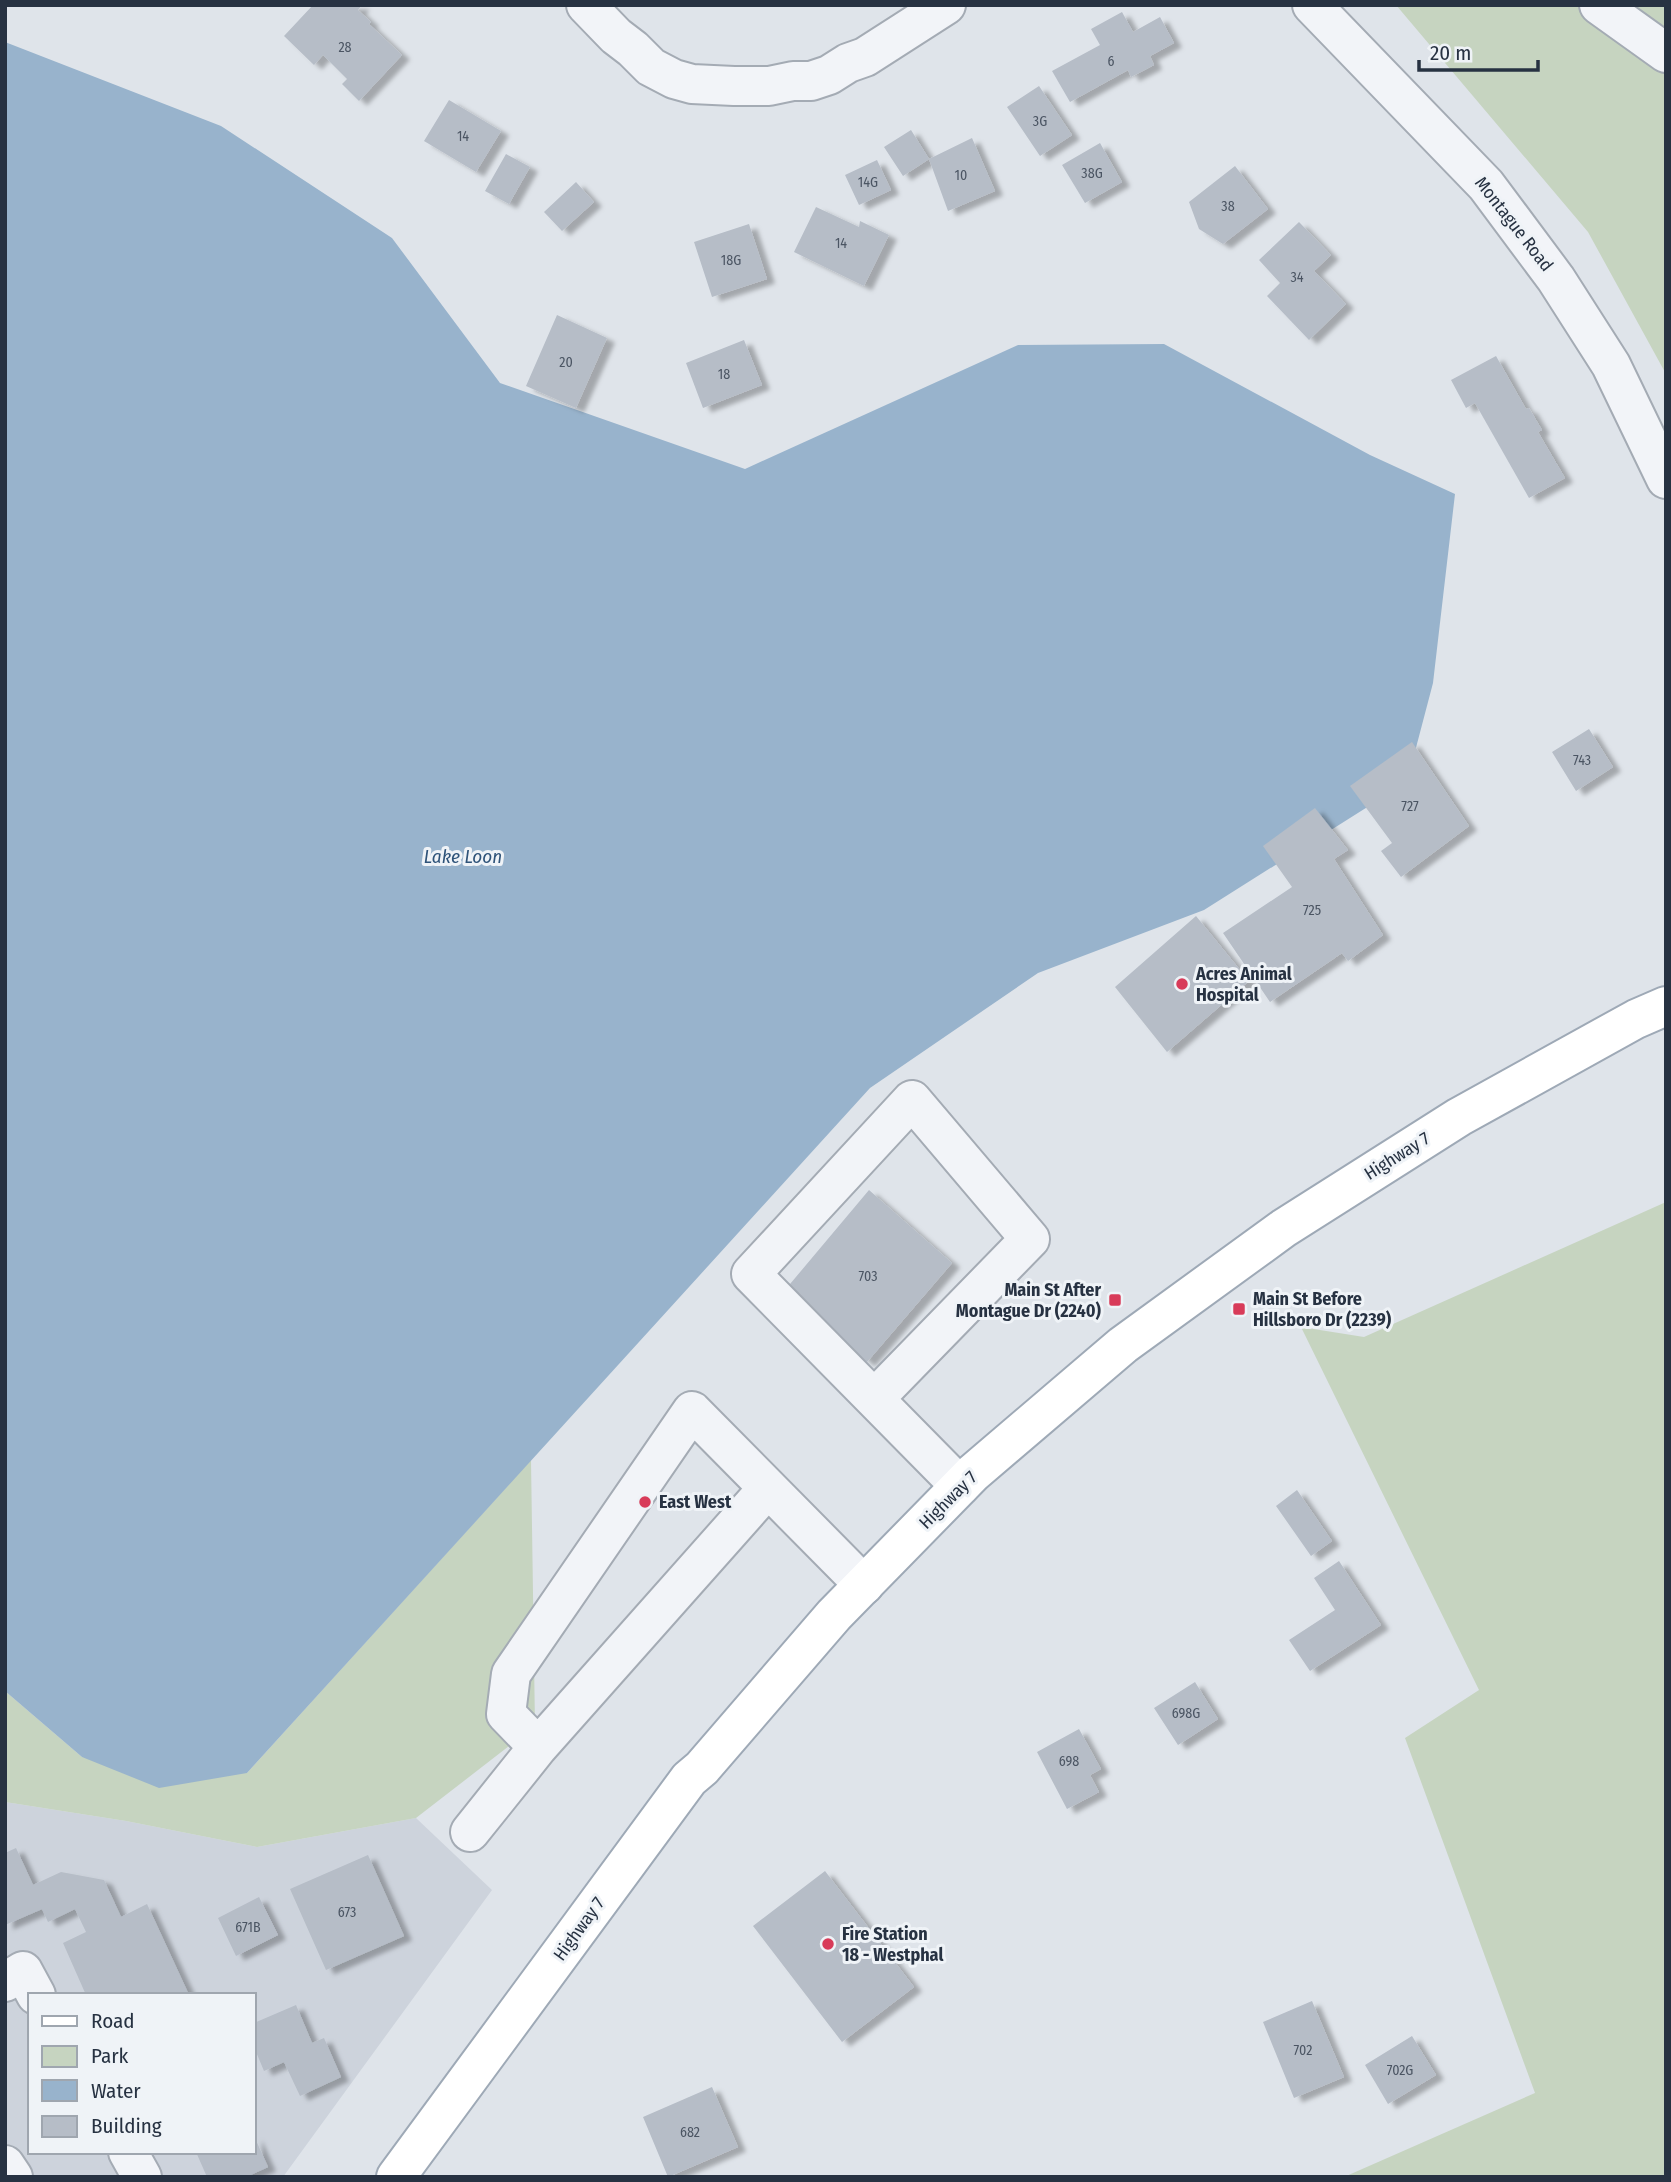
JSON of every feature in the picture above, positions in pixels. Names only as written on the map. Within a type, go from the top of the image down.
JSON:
[{"type":"main road","points":[[1656,1017],[1666,979]]},
{"type":"main road","name":"Highway 7","points":[[396,2177],[689,1779],[702,1768],[834,1615],[972,1473],[1123,1345],[1284,1228],[1459,1117],[1656,1017]]},
{"type":"street","points":[[586,5],[651,67],[674,79],[692,85],[769,86],[829,75],[848,63],[865,57],[946,5]]},
{"type":"street","name":"Montague Road","points":[[1312,5],[1486,185],[1556,279],[1611,365],[1666,479]]},
{"type":"street","points":[[1599,5],[1666,53]]},
{"type":"street","points":[[875,1398],[1030,1239],[912,1100],[751,1274],[960,1486]]},
{"type":"street","points":[[538,1747],[506,1714],[511,1674],[692,1410],[864,1585]]},
{"type":"street","points":[[470,1832],[538,1747],[768,1488]]},
{"type":"street","points":[[5,1982],[23,1971],[35,1993]]},
{"type":"street","points":[[129,2154],[142,2177]]},
{"type":"street","points":[[5,2165],[12,2177]]},
{"type":"shaded area","points":[[5,1802],[126,1821],[257,1847],[416,1818],[492,1890],[283,2177],[5,2177]]},
{"type":"green space","points":[[1396,5],[1666,5],[1666,374],[1588,232]]},
{"type":"green space","points":[[1666,1202],[1666,2177],[1344,2177],[1535,2093],[1405,1738],[1479,1690],[1301,1327],[1364,1337]]},
{"type":"green space","points":[[531,1460],[535,1726],[416,1818],[257,1847],[126,1821],[5,1802],[5,1691],[82,1757],[247,1773]]},
{"type":"water","name":"Lake Loon","points":[[5,42],[221,126],[392,238],[500,383],[745,469],[1018,345],[1164,344],[1370,455],[1455,494],[1433,683],[1407,782],[1204,910],[1038,973],[870,1088],[247,1773],[159,1788],[82,1757],[5,1691]]},
{"type":"building","points":[[313,5],[362,5],[358,10],[371,22],[369,24],[402,55],[359,101],[342,84],[347,79],[323,55],[314,65],[284,36]]},
{"type":"building","points":[[1122,12],[1133,32],[1160,17],[1174,43],[1150,56],[1154,65],[1131,77],[1128,70],[1070,102],[1052,71],[1100,45],[1091,29]]},
{"type":"building","points":[[1039,86],[1072,135],[1040,156],[1007,107]]},
{"type":"building","points":[[449,100],[501,131],[476,172],[424,141]]},
{"type":"building","points":[[911,130],[929,159],[903,176],[884,147]]},
{"type":"building","points":[[972,138],[995,191],[948,211],[929,159]]},
{"type":"building","points":[[1100,143],[1122,182],[1085,203],[1062,165]]},
{"type":"building","points":[[506,154],[530,167],[509,204],[485,191]]},
{"type":"building","points":[[877,160],[891,190],[859,205],[845,175]]},
{"type":"building","points":[[1235,166],[1268,209],[1223,244],[1199,229],[1189,202]]},
{"type":"building","points":[[576,182],[594,202],[562,231],[544,212]]},
{"type":"building","points":[[816,207],[859,227],[860,221],[889,235],[864,286],[794,252]]},
{"type":"building","points":[[1299,222],[1331,255],[1314,271],[1346,304],[1309,340],[1267,296],[1280,283],[1259,260]]},
{"type":"building","points":[[749,224],[767,279],[712,297],[694,242]]},
{"type":"building","points":[[557,315],[607,338],[576,408],[526,386]]},
{"type":"building","points":[[744,340],[762,385],[703,408],[686,363]]},
{"type":"building","points":[[1496,356],[1526,409],[1529,408],[1542,430],[1538,432],[1565,478],[1529,498],[1475,403],[1466,408],[1451,380]]},
{"type":"building","points":[[1589,729],[1613,767],[1576,791],[1552,752]]},
{"type":"building","points":[[1412,742],[1469,826],[1401,877],[1381,851],[1392,843],[1350,786]]},
{"type":"building","points":[[1315,808],[1348,850],[1334,859],[1383,935],[1348,961],[1342,953],[1270,1002],[1223,933],[1292,887],[1263,846]]},
{"type":"building","name":"Acres Animal Hospital","points":[[1196,916],[1249,981],[1167,1052],[1115,987]]},
{"type":"building","points":[[869,1190],[952,1263],[867,1362],[785,1290]]},
{"type":"building","points":[[1297,1490],[1332,1541],[1311,1556],[1276,1506]]},
{"type":"building","points":[[1339,1561],[1381,1625],[1310,1671],[1289,1640],[1335,1610],[1314,1578]]},
{"type":"building","points":[[1195,1682],[1218,1719],[1178,1745],[1154,1708]]},
{"type":"building","points":[[1079,1729],[1101,1769],[1090,1775],[1099,1792],[1067,1809],[1037,1752]]},
{"type":"building","points":[[16,1848],[33,1885],[61,1872],[104,1880],[121,1917],[147,1904],[188,1993],[85,1993],[63,1943],[86,1932],[75,1909],[48,1922],[42,1909],[5,1925],[5,1853]]},
{"type":"building","points":[[368,1855],[404,1936],[326,1970],[290,1889]]},
{"type":"building","points":[[825,1871],[914,1987],[842,2042],[753,1926]]},
{"type":"building","points":[[259,1897],[278,1935],[236,1956],[218,1918]]},
{"type":"building","points":[[1312,2001],[1344,2077],[1294,2098],[1263,2022]]},
{"type":"building","points":[[296,2005],[312,2043],[324,2038],[341,2077],[300,2096],[284,2062],[264,2071],[256,2052],[256,2022]]},
{"type":"building","points":[[1412,2036],[1436,2075],[1388,2104],[1365,2065]]},
{"type":"building","points":[[712,2087],[738,2147],[668,2177],[643,2117]]},
{"type":"building","points":[[256,2140],[268,2167],[246,2177],[207,2177],[197,2154],[256,2154]]},
{"type":"place","name":"Acres Animal Hospital","points":[[1182,984]]},
{"type":"place","name":"Main St After Montague Dr (2240)","points":[[1115,1300]]},
{"type":"place","name":"Main St Before Hillsboro Dr (2239)","points":[[1239,1309]]},
{"type":"place","name":"East West","points":[[645,1502]]},
{"type":"place","name":"Fire Station 18 - Westphal","points":[[828,1944]]}]
